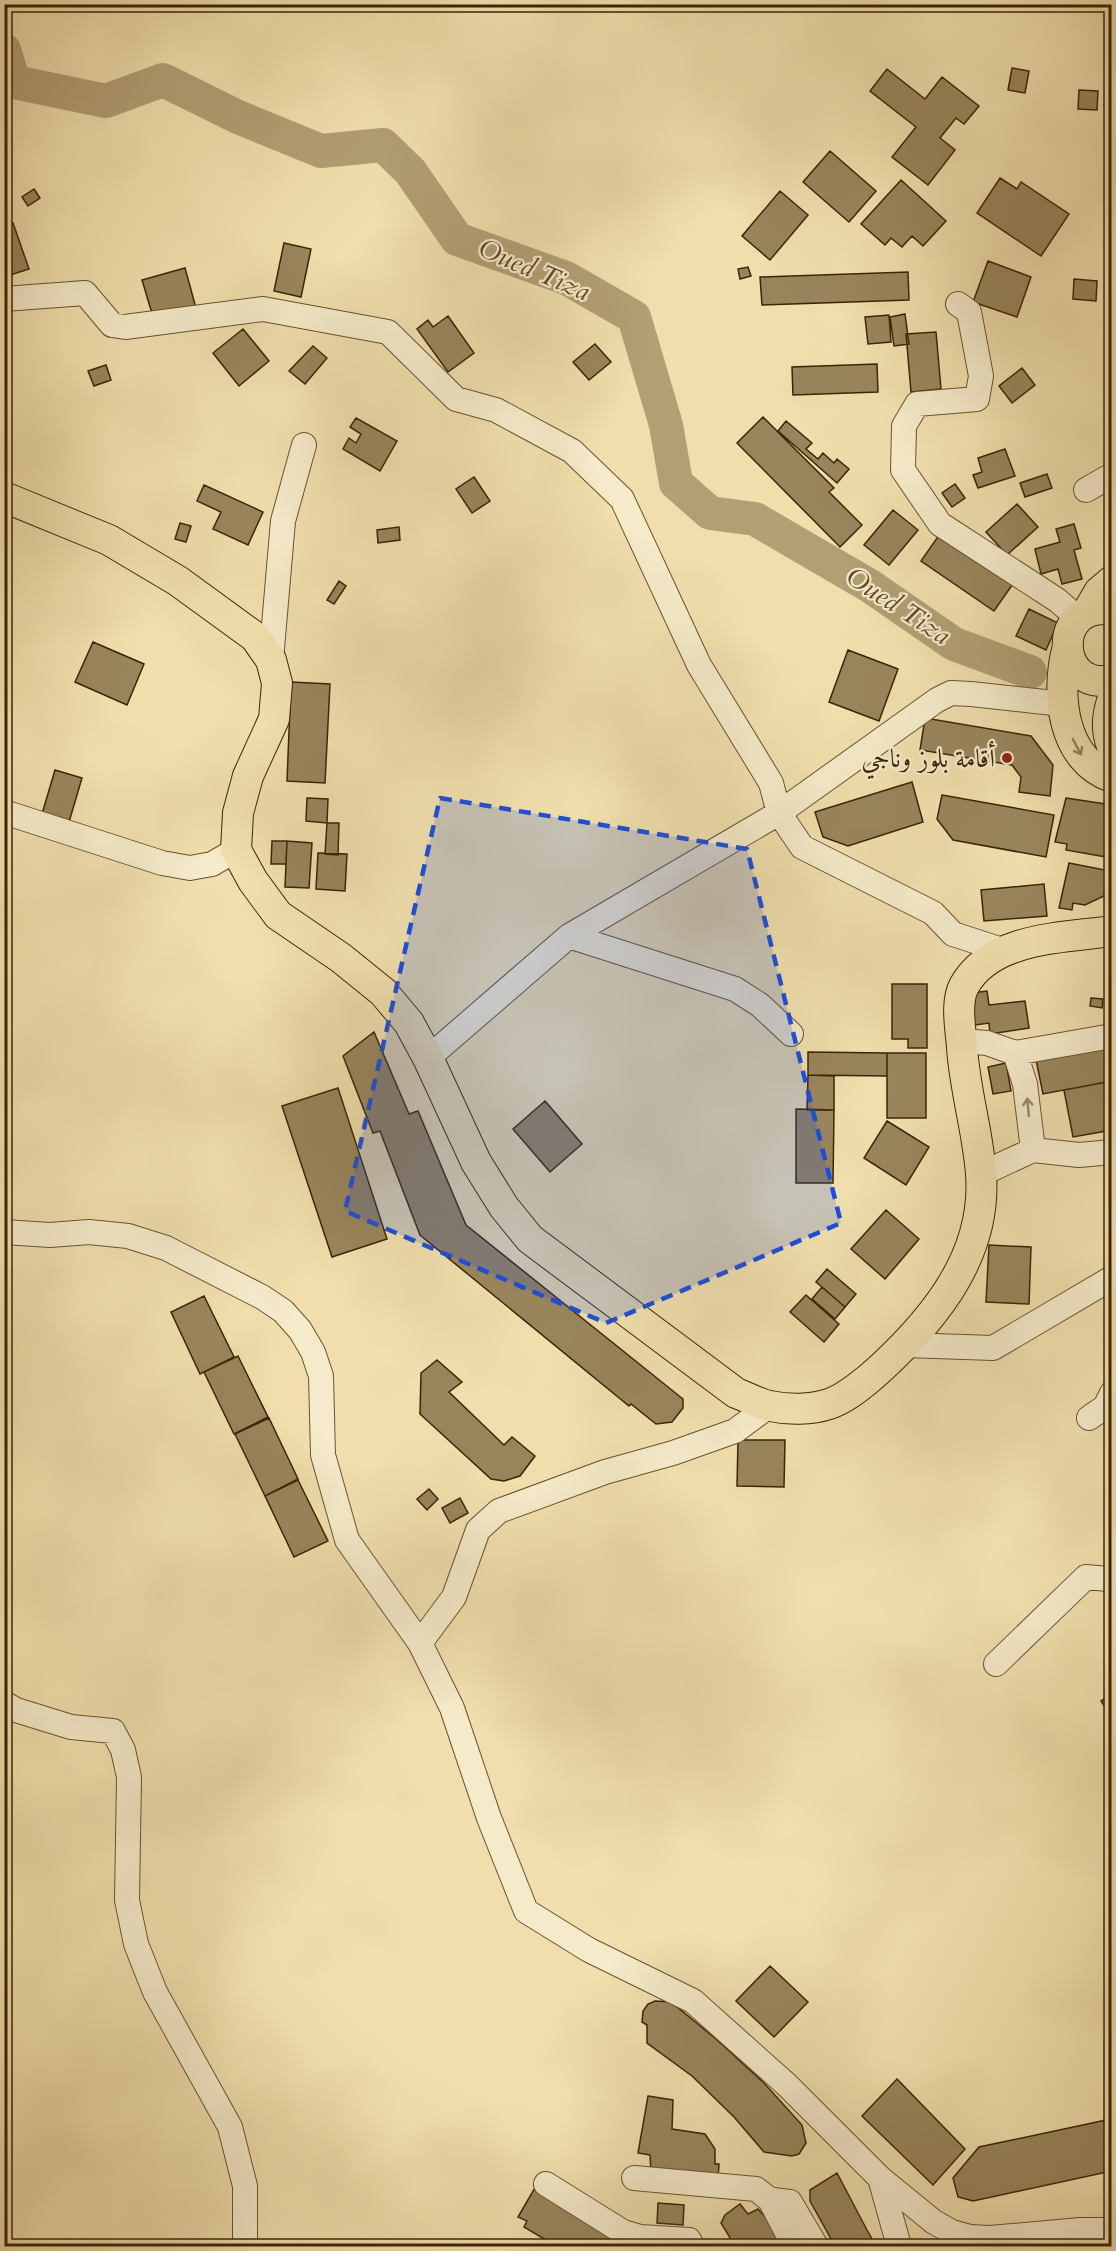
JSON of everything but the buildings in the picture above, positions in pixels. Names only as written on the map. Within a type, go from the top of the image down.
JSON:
[{"type":"main road","points":[[4,497],[109,540],[178,581],[255,637],[271,660],[277,683],[274,719],[245,786],[238,813],[236,850],[253,882],[278,915],[341,958],[383,992],[409,1023],[428,1058],[476,1162],[504,1207],[530,1239],[736,1393],[769,1406],[799,1409],[830,1404],[867,1380],[906,1345],[946,1296],[969,1255],[980,1220],[981,1174],[961,1041],[959,1011],[963,986],[977,970],[1002,950],[1023,944],[1112,931]]},
{"type":"main road","points":[[1112,581],[1099,592],[1093,613],[1071,627],[1062,670],[1063,704],[1069,732],[1078,753],[1100,773],[1112,777]]},
{"type":"main road","points":[[1066,650],[1071,663],[1081,674],[1095,680],[1112,680]]},
{"type":"main road","points":[[1112,701],[1107,718],[1108,736],[1112,746]]},
{"type":"street","points":[[4,299],[85,293],[112,325],[125,327],[263,309],[388,332],[456,399],[496,410],[572,451],[622,499],[699,665],[771,783],[779,813],[802,847],[933,913],[953,934],[1002,950]]},
{"type":"street","points":[[958,304],[969,312],[981,376],[977,399],[917,404],[904,426],[903,470],[940,524],[1057,600],[1093,613]]},
{"type":"street","points":[[271,660],[283,521],[304,445]]},
{"type":"street","points":[[1086,490],[1112,475]]},
{"type":"street","points":[[428,1058],[569,936],[779,813],[937,700],[951,693],[1063,704]]},
{"type":"street","points":[[4,812],[162,863],[190,868],[212,864],[236,850]]},
{"type":"street","points":[[569,936],[735,989],[760,1005],[791,1034]]},
{"type":"street","points":[[961,1041],[987,1043],[1015,1053],[1112,1036]]},
{"type":"street","points":[[1015,1053],[1025,1084],[1033,1150]]},
{"type":"street","points":[[981,1174],[1033,1150],[1079,1155],[1112,1152]]},
{"type":"street","points":[[4,1232],[50,1235],[89,1232],[128,1236],[166,1248],[262,1297],[283,1311],[300,1330],[313,1352],[321,1376],[323,1455],[347,1540],[420,1643],[452,1707],[489,1818],[526,1911],[589,1950],[693,2001],[787,2085],[880,2178],[934,2222],[952,2232],[970,2237],[990,2238],[1080,2230],[1112,2230]]},
{"type":"street","points":[[906,1345],[993,1348],[1112,1278]]},
{"type":"street","points":[[1089,1418],[1105,1407],[1112,1393]]},
{"type":"street","points":[[420,1643],[454,1597],[478,1530],[499,1512],[605,1472],[735,1431],[769,1406]]},
{"type":"street","points":[[996,1664],[1086,1577],[1108,1579],[1112,1582]]},
{"type":"street","points":[[4,1703],[16,1710],[71,1727],[113,1731],[123,1750],[129,1777],[127,1900],[136,1944],[155,1992],[230,2127],[245,2186],[245,2247]]},
{"type":"street","points":[[634,2178],[756,2189],[770,2200],[794,2247]]},
{"type":"street","points":[[880,2178],[899,2247]]},
{"type":"street","points":[[546,2184],[623,2232],[640,2237],[689,2240],[692,2247]]},
{"type":"street","points":[[770,2200],[790,2202],[816,2247]]},
{"type":"highlighted area","points":[[440,798],[747,849],[841,1223],[606,1323],[345,1211]]},
{"type":"waterway","name":"Oued Tiza","points":[[4,50],[14,82],[106,101],[163,80],[238,117],[321,151],[383,145],[410,171],[457,239],[566,278],[634,317],[666,425],[676,483],[710,513],[755,519],[870,586],[954,644],[1030,672]]},
{"type":"place","name":"أقامة بلوز وناجي","points":[[1007,758]]}]
